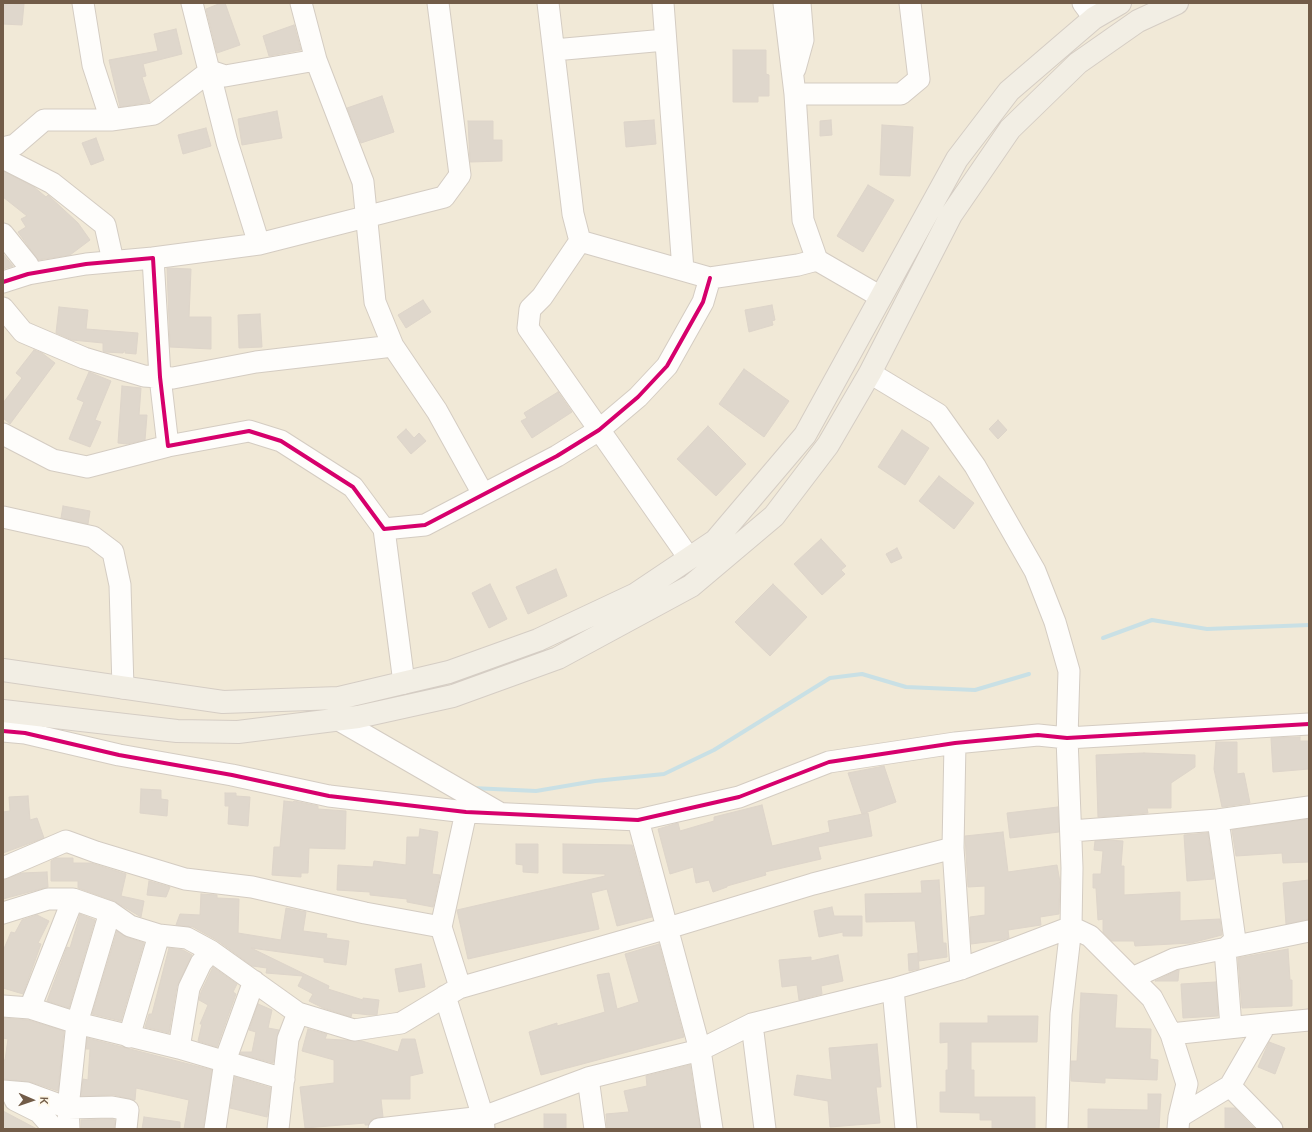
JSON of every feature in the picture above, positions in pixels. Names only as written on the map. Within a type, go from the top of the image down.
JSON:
[{"type":"main road","points":[[3,670],[223,702],[339,698],[449,672],[538,640],[636,594],[714,541],[805,435],[957,159],[1009,91],[1089,10],[1120,3]]},
{"type":"main road","points":[[3,711],[177,731],[238,732],[358,717],[453,696],[558,658],[691,586],[774,516],[828,445],[870,373],[951,215],[1010,128],[1078,63],[1138,21],[1177,3]]},
{"type":"street","points":[[83,3],[93,64],[111,120]]},
{"type":"street","points":[[192,3],[227,142],[259,244]]},
{"type":"street","points":[[301,3],[316,60],[363,182],[368,217],[375,302],[393,346],[437,411],[483,494]]},
{"type":"street","points":[[3,282],[28,274],[86,264],[152,258],[259,244],[368,217],[444,196],[460,175],[438,3]]},
{"type":"street","points":[[548,3],[573,214],[580,241],[542,297],[530,309],[528,328],[689,558]]},
{"type":"street","points":[[662,3],[683,270]]},
{"type":"street","points":[[784,3],[794,85],[803,220],[817,260],[881,297]]},
{"type":"street","points":[[794,85],[803,40],[800,3]]},
{"type":"street","points":[[794,85],[901,94],[919,79],[910,3]]},
{"type":"street","points":[[554,50],[665,40]]},
{"type":"street","points":[[210,71],[225,76],[316,60]]},
{"type":"street","points":[[3,148],[15,145],[44,120],[111,120],[154,114],[210,71]]},
{"type":"street","points":[[3,158],[52,183],[105,225],[113,261]]},
{"type":"street","points":[[3,234],[28,265],[28,274]]},
{"type":"street","points":[[580,241],[710,278],[798,265],[817,260]]},
{"type":"street","points":[[152,258],[160,377],[168,446]]},
{"type":"street","points":[[384,529],[425,525],[557,456],[599,430],[638,397],[667,366],[703,302],[710,278]]},
{"type":"street","points":[[3,308],[23,332],[84,358],[144,376],[173,378],[256,362],[393,346]]},
{"type":"street","points":[[870,373],[938,414],[975,466],[1035,571],[1055,622],[1069,671],[1067,738],[1071,831],[1071,927],[1062,1014],[1057,1129]]},
{"type":"street","points":[[3,434],[53,460],[87,467],[168,446],[248,431],[281,441],[353,487],[384,529],[404,683]]},
{"type":"street","points":[[3,517],[92,537],[113,552],[120,585],[123,688]]},
{"type":"street","points":[[337,719],[502,814]]},
{"type":"street","points":[[3,731],[25,733],[119,755],[232,775],[329,796],[466,812],[638,820],[739,797],[829,762],[955,743],[1038,735],[1067,738],[1309,724]]},
{"type":"street","points":[[955,743],[953,848],[961,969]]},
{"type":"street","points":[[1071,831],[1218,820],[1309,807]]},
{"type":"street","points":[[466,812],[441,927],[453,992],[483,1123]]},
{"type":"street","points":[[638,820],[700,1050],[712,1129]]},
{"type":"street","points":[[1218,820],[1235,940],[1225,949]]},
{"type":"street","points":[[3,868],[66,841],[96,852],[185,879],[252,887],[366,913],[441,927]]},
{"type":"street","points":[[3,913],[48,899],[73,899],[110,912],[130,926],[159,935],[187,938],[254,981],[298,1013],[354,1030],[401,1024],[453,992],[813,884],[953,848]]},
{"type":"street","points":[[30,1008],[73,899]]},
{"type":"street","points":[[69,1129],[68,1108],[77,1023],[110,912]]},
{"type":"street","points":[[379,1129],[483,1123],[588,1078],[700,1050],[752,1024],[893,989],[961,969],[1071,927],[1090,936],[1152,998],[1171,1034],[1187,1084],[1178,1123]]},
{"type":"street","points":[[1132,978],[1174,959],[1309,931]]},
{"type":"street","points":[[129,1037],[159,935]]},
{"type":"street","points":[[1225,949],[1231,1026]]},
{"type":"street","points":[[179,1048],[189,988],[201,963],[211,952]]},
{"type":"street","points":[[215,1129],[225,1061],[254,981]]},
{"type":"street","points":[[893,989],[906,1129]]},
{"type":"street","points":[[3,1006],[30,1008],[77,1023],[129,1037],[179,1048],[284,1079]]},
{"type":"street","points":[[278,1129],[288,1039],[298,1013]]},
{"type":"street","points":[[1171,1034],[1231,1026],[1309,1020]]},
{"type":"street","points":[[752,1024],[765,1129]]},
{"type":"street","points":[[1178,1123],[1230,1086],[1266,1024]]},
{"type":"street","points":[[588,1078],[595,1129]]},
{"type":"street","points":[[1230,1086],[1272,1129]]},
{"type":"street","points":[[3,1091],[28,1093],[68,1108],[112,1107],[128,1110],[126,1129]]},
{"type":"street","points":[[3,1095],[39,1112],[54,1129]]},
{"type":"shaded area","points":[[3,3],[1309,3],[1309,1129],[3,1129]]},
{"type":"building","points":[[4,3],[24,4],[22,25],[3,24]]},
{"type":"building","points":[[221,3],[225,3],[240,45],[217,53],[206,9]]},
{"type":"building","points":[[294,25],[301,50],[269,56],[263,36]]},
{"type":"building","points":[[176,29],[182,54],[143,64],[146,76],[142,77],[150,102],[120,107],[109,60],[158,51],[154,34]]},
{"type":"building","points":[[733,50],[766,50],[766,74],[769,75],[769,96],[758,96],[758,102],[733,102]]},
{"type":"building","points":[[382,96],[394,132],[361,143],[347,108]]},
{"type":"building","points":[[277,111],[282,138],[242,145],[238,119]]},
{"type":"building","points":[[654,120],[656,144],[626,147],[624,122]]},
{"type":"building","points":[[831,120],[832,135],[820,136],[820,121]]},
{"type":"building","points":[[468,121],[493,121],[493,140],[502,140],[502,161],[470,162]]},
{"type":"building","points":[[882,125],[913,127],[910,176],[880,175]]},
{"type":"building","points":[[206,128],[211,146],[183,154],[178,135]]},
{"type":"building","points":[[96,138],[104,160],[91,165],[82,143]]},
{"type":"building","points":[[3,171],[34,187],[46,197],[48,195],[78,223],[90,240],[70,255],[38,260],[18,232],[26,227],[21,219],[27,216],[3,197]]},
{"type":"building","points":[[868,185],[894,200],[863,252],[837,236]]},
{"type":"building","points":[[3,254],[13,266],[3,269]]},
{"type":"building","points":[[167,268],[191,269],[189,317],[211,317],[211,349],[170,347]]},
{"type":"building","points":[[423,300],[431,312],[406,328],[398,315]]},
{"type":"building","points":[[772,305],[775,320],[772,321],[773,325],[749,332],[745,310]]},
{"type":"building","points":[[59,307],[88,310],[86,329],[138,333],[136,354],[125,353],[125,350],[123,353],[105,352],[103,351],[103,343],[72,340],[56,333]]},
{"type":"building","points":[[260,314],[262,347],[239,348],[238,315]]},
{"type":"building","points":[[34,350],[42,353],[55,363],[10,424],[3,418],[3,403],[22,378],[16,373]]},
{"type":"building","points":[[744,369],[789,401],[764,437],[719,404]]},
{"type":"building","points":[[89,372],[111,381],[95,420],[101,422],[90,447],[69,439],[84,402],[77,399]]},
{"type":"building","points":[[122,386],[141,388],[139,415],[147,415],[145,440],[127,444],[118,443]]},
{"type":"building","points":[[558,392],[572,412],[532,438],[521,421],[527,418],[524,413]]},
{"type":"building","points":[[998,420],[1007,430],[998,439],[989,429]]},
{"type":"building","points":[[708,426],[746,464],[716,496],[677,459]]},
{"type":"building","points":[[406,429],[414,438],[419,433],[426,441],[411,454],[397,437]]},
{"type":"building","points":[[902,430],[929,448],[905,485],[878,467]]},
{"type":"building","points":[[939,476],[974,503],[954,529],[919,501]]},
{"type":"building","points":[[63,506],[90,511],[88,524],[61,518]]},
{"type":"building","points":[[821,539],[846,566],[841,570],[845,574],[822,595],[794,564]]},
{"type":"building","points":[[897,548],[902,558],[891,563],[886,554]]},
{"type":"building","points":[[556,569],[567,596],[528,614],[516,587]]},
{"type":"building","points":[[490,584],[507,619],[489,628],[472,593]]},
{"type":"building","points":[[773,584],[807,617],[770,656],[735,622]]},
{"type":"building","points":[[1300,737],[1300,741],[1309,741],[1309,769],[1273,772],[1271,738]]},
{"type":"building","points":[[1216,742],[1237,742],[1237,774],[1244,773],[1250,803],[1222,807],[1214,769]]},
{"type":"building","points":[[1144,753],[1195,755],[1195,767],[1171,783],[1171,808],[1147,808],[1148,813],[1098,817],[1096,755]]},
{"type":"building","points":[[884,766],[896,802],[862,814],[848,773]]},
{"type":"building","points":[[141,789],[161,790],[161,799],[168,800],[167,816],[140,813]]},
{"type":"building","points":[[225,793],[236,793],[236,796],[250,797],[248,826],[228,824],[229,806],[225,806]]},
{"type":"building","points":[[28,796],[30,820],[37,818],[44,838],[3,853],[3,812],[10,811],[9,797]]},
{"type":"building","points":[[284,801],[294,801],[318,806],[318,809],[346,811],[345,849],[309,848],[308,873],[301,873],[301,877],[272,875],[274,847],[280,847]]},
{"type":"building","points":[[762,805],[772,846],[830,832],[828,821],[868,813],[872,836],[818,847],[821,859],[765,872],[766,875],[727,886],[713,892],[709,880],[696,883],[693,867],[670,874],[658,829],[678,823],[680,831],[714,821],[714,817]]},
{"type":"building","points":[[1058,807],[1059,832],[1010,838],[1007,813]]},
{"type":"building","points":[[1309,819],[1309,862],[1283,863],[1282,853],[1236,856],[1232,830]]},
{"type":"building","points":[[420,829],[438,832],[432,874],[440,875],[433,907],[407,902],[407,899],[370,895],[370,892],[337,890],[338,865],[373,867],[374,861],[406,865],[407,837],[419,837]]},
{"type":"building","points":[[1003,832],[1008,872],[1057,865],[1060,882],[1059,914],[1040,917],[1041,925],[1008,930],[1009,938],[971,944],[970,917],[985,915],[985,886],[968,887],[965,836]]},
{"type":"building","points":[[1208,833],[1214,879],[1187,881],[1184,835]]},
{"type":"building","points":[[1095,841],[1123,841],[1121,866],[1124,866],[1124,895],[1180,892],[1180,921],[1220,919],[1222,935],[1191,943],[1135,946],[1134,941],[1112,941],[1103,932],[1103,919],[1098,920],[1096,888],[1093,888],[1093,874],[1101,874],[1103,851],[1094,850]]},
{"type":"building","points":[[516,844],[538,844],[538,873],[523,872],[523,865],[516,864]]},
{"type":"building","points":[[563,844],[632,845],[652,917],[617,926],[607,889],[591,893],[599,929],[468,959],[457,910],[605,876],[605,874],[563,873]]},
{"type":"building","points":[[56,858],[73,858],[73,863],[91,863],[126,874],[121,896],[144,901],[141,917],[114,901],[78,888],[78,881],[51,881],[51,861]]},
{"type":"building","points":[[47,872],[48,887],[3,899],[3,880],[22,873]]},
{"type":"building","points":[[939,880],[943,943],[946,943],[947,957],[919,961],[915,921],[866,922],[865,894],[922,893],[921,881]]},
{"type":"building","points":[[1309,880],[1309,919],[1286,924],[1283,883]]},
{"type":"building","points":[[149,881],[170,887],[166,897],[147,895]]},
{"type":"building","points":[[201,894],[217,895],[217,898],[239,899],[238,933],[281,940],[286,908],[306,912],[303,931],[327,934],[326,938],[349,941],[346,965],[324,962],[324,958],[251,948],[329,986],[328,989],[363,1000],[363,998],[379,1000],[377,1015],[352,1013],[351,1017],[323,1008],[309,1001],[313,994],[298,986],[303,976],[266,973],[267,968],[252,966],[218,941],[193,927],[176,925],[180,914],[200,915]]},
{"type":"building","points":[[832,907],[834,916],[862,916],[862,936],[843,936],[843,932],[819,937],[814,911]]},
{"type":"building","points":[[80,914],[95,920],[69,1008],[47,1001],[67,947],[70,948]]},
{"type":"building","points":[[37,915],[49,921],[38,943],[41,944],[23,994],[3,988],[3,951],[11,932],[15,933],[22,920]]},
{"type":"building","points":[[117,931],[126,937],[144,943],[121,1021],[92,1014]]},
{"type":"building","points":[[659,944],[684,1037],[541,1075],[529,1032],[557,1023],[557,1026],[605,1012],[597,975],[609,973],[617,1009],[639,1002],[625,954]]},
{"type":"building","points":[[169,948],[183,950],[192,955],[177,986],[169,1033],[145,1027],[149,1014],[152,1014]]},
{"type":"building","points":[[1288,949],[1290,980],[1292,980],[1292,1006],[1242,1008],[1238,958]]},
{"type":"building","points":[[918,953],[919,969],[909,971],[908,954]]},
{"type":"building","points":[[838,955],[843,981],[821,986],[822,994],[799,1000],[797,985],[782,987],[779,960],[811,957],[811,961]]},
{"type":"building","points":[[421,964],[425,987],[399,992],[395,969]]},
{"type":"building","points":[[213,967],[237,984],[233,992],[236,994],[217,1047],[198,1041],[202,1024],[200,1024],[208,1005],[199,1000],[201,992]]},
{"type":"building","points":[[1178,970],[1178,981],[1155,981]]},
{"type":"building","points":[[1216,982],[1218,1016],[1183,1018],[1181,984]]},
{"type":"building","points":[[1081,993],[1117,995],[1115,1028],[1151,1029],[1150,1059],[1158,1060],[1157,1080],[1105,1078],[1105,1083],[1071,1081],[1071,1061],[1077,1061]]},
{"type":"building","points":[[258,1004],[272,1010],[268,1028],[279,1030],[273,1063],[240,1054],[241,1052],[252,1052],[256,1032],[249,1030]]},
{"type":"building","points":[[988,1016],[1038,1016],[1037,1042],[971,1042],[971,1070],[974,1070],[974,1097],[1035,1097],[1035,1129],[992,1129],[992,1120],[980,1120],[980,1113],[940,1112],[940,1092],[946,1092],[948,1042],[940,1043],[940,1023],[988,1023]]},
{"type":"building","points":[[3,1018],[28,1020],[64,1031],[58,1091],[31,1082],[3,1079],[3,1060],[5,1060],[8,1039],[3,1038]]},
{"type":"building","points":[[308,1029],[327,1034],[325,1039],[362,1041],[398,1052],[402,1039],[415,1039],[423,1073],[410,1076],[410,1099],[381,1099],[383,1117],[372,1119],[368,1125],[365,1125],[365,1123],[305,1128],[300,1087],[334,1083],[334,1060],[302,1051]]},
{"type":"building","points":[[87,1038],[212,1070],[203,1129],[184,1129],[189,1100],[136,1088],[135,1100],[114,1095],[81,1096],[83,1079],[88,1080],[90,1049],[86,1049]]},
{"type":"building","points":[[1269,1042],[1285,1048],[1275,1074],[1258,1067]]},
{"type":"building","points":[[877,1044],[881,1087],[876,1087],[880,1123],[830,1127],[828,1101],[794,1095],[797,1075],[832,1080],[829,1048]]},
{"type":"building","points":[[690,1065],[700,1128],[607,1129],[606,1114],[629,1112],[624,1091],[647,1086],[646,1076]]},
{"type":"building","points":[[235,1077],[271,1088],[267,1117],[230,1108]]},
{"type":"building","points":[[1148,1094],[1161,1094],[1159,1129],[1088,1129],[1088,1109],[1148,1110]]},
{"type":"building","points":[[1225,1108],[1235,1108],[1255,1129],[1225,1129]]},
{"type":"building","points":[[3,1111],[37,1129],[5,1129]]},
{"type":"building","points":[[544,1114],[566,1114],[566,1129],[544,1129]]},
{"type":"building","points":[[144,1117],[180,1122],[180,1129],[142,1129]]},
{"type":"building","points":[[81,1120],[115,1120],[114,1129],[81,1129]]},
{"type":"waterway","points":[[1103,638],[1152,620],[1207,629],[1309,625]]},
{"type":"waterway","points":[[472,788],[536,791],[595,781],[664,774],[714,750],[830,678],[862,674],[906,687],[975,690],[1029,674]]},
{"type":"cycle path","points":[[3,282],[28,274],[86,264],[153,258],[160,377],[168,446],[249,431],[281,441],[353,487],[384,529],[425,525],[557,456],[599,430],[638,397],[667,366],[703,302],[710,278]]},
{"type":"cycle path","points":[[3,731],[25,733],[119,755],[232,775],[329,796],[466,812],[638,820],[739,797],[829,762],[955,743],[1038,735],[1067,738],[1309,724]]}]
